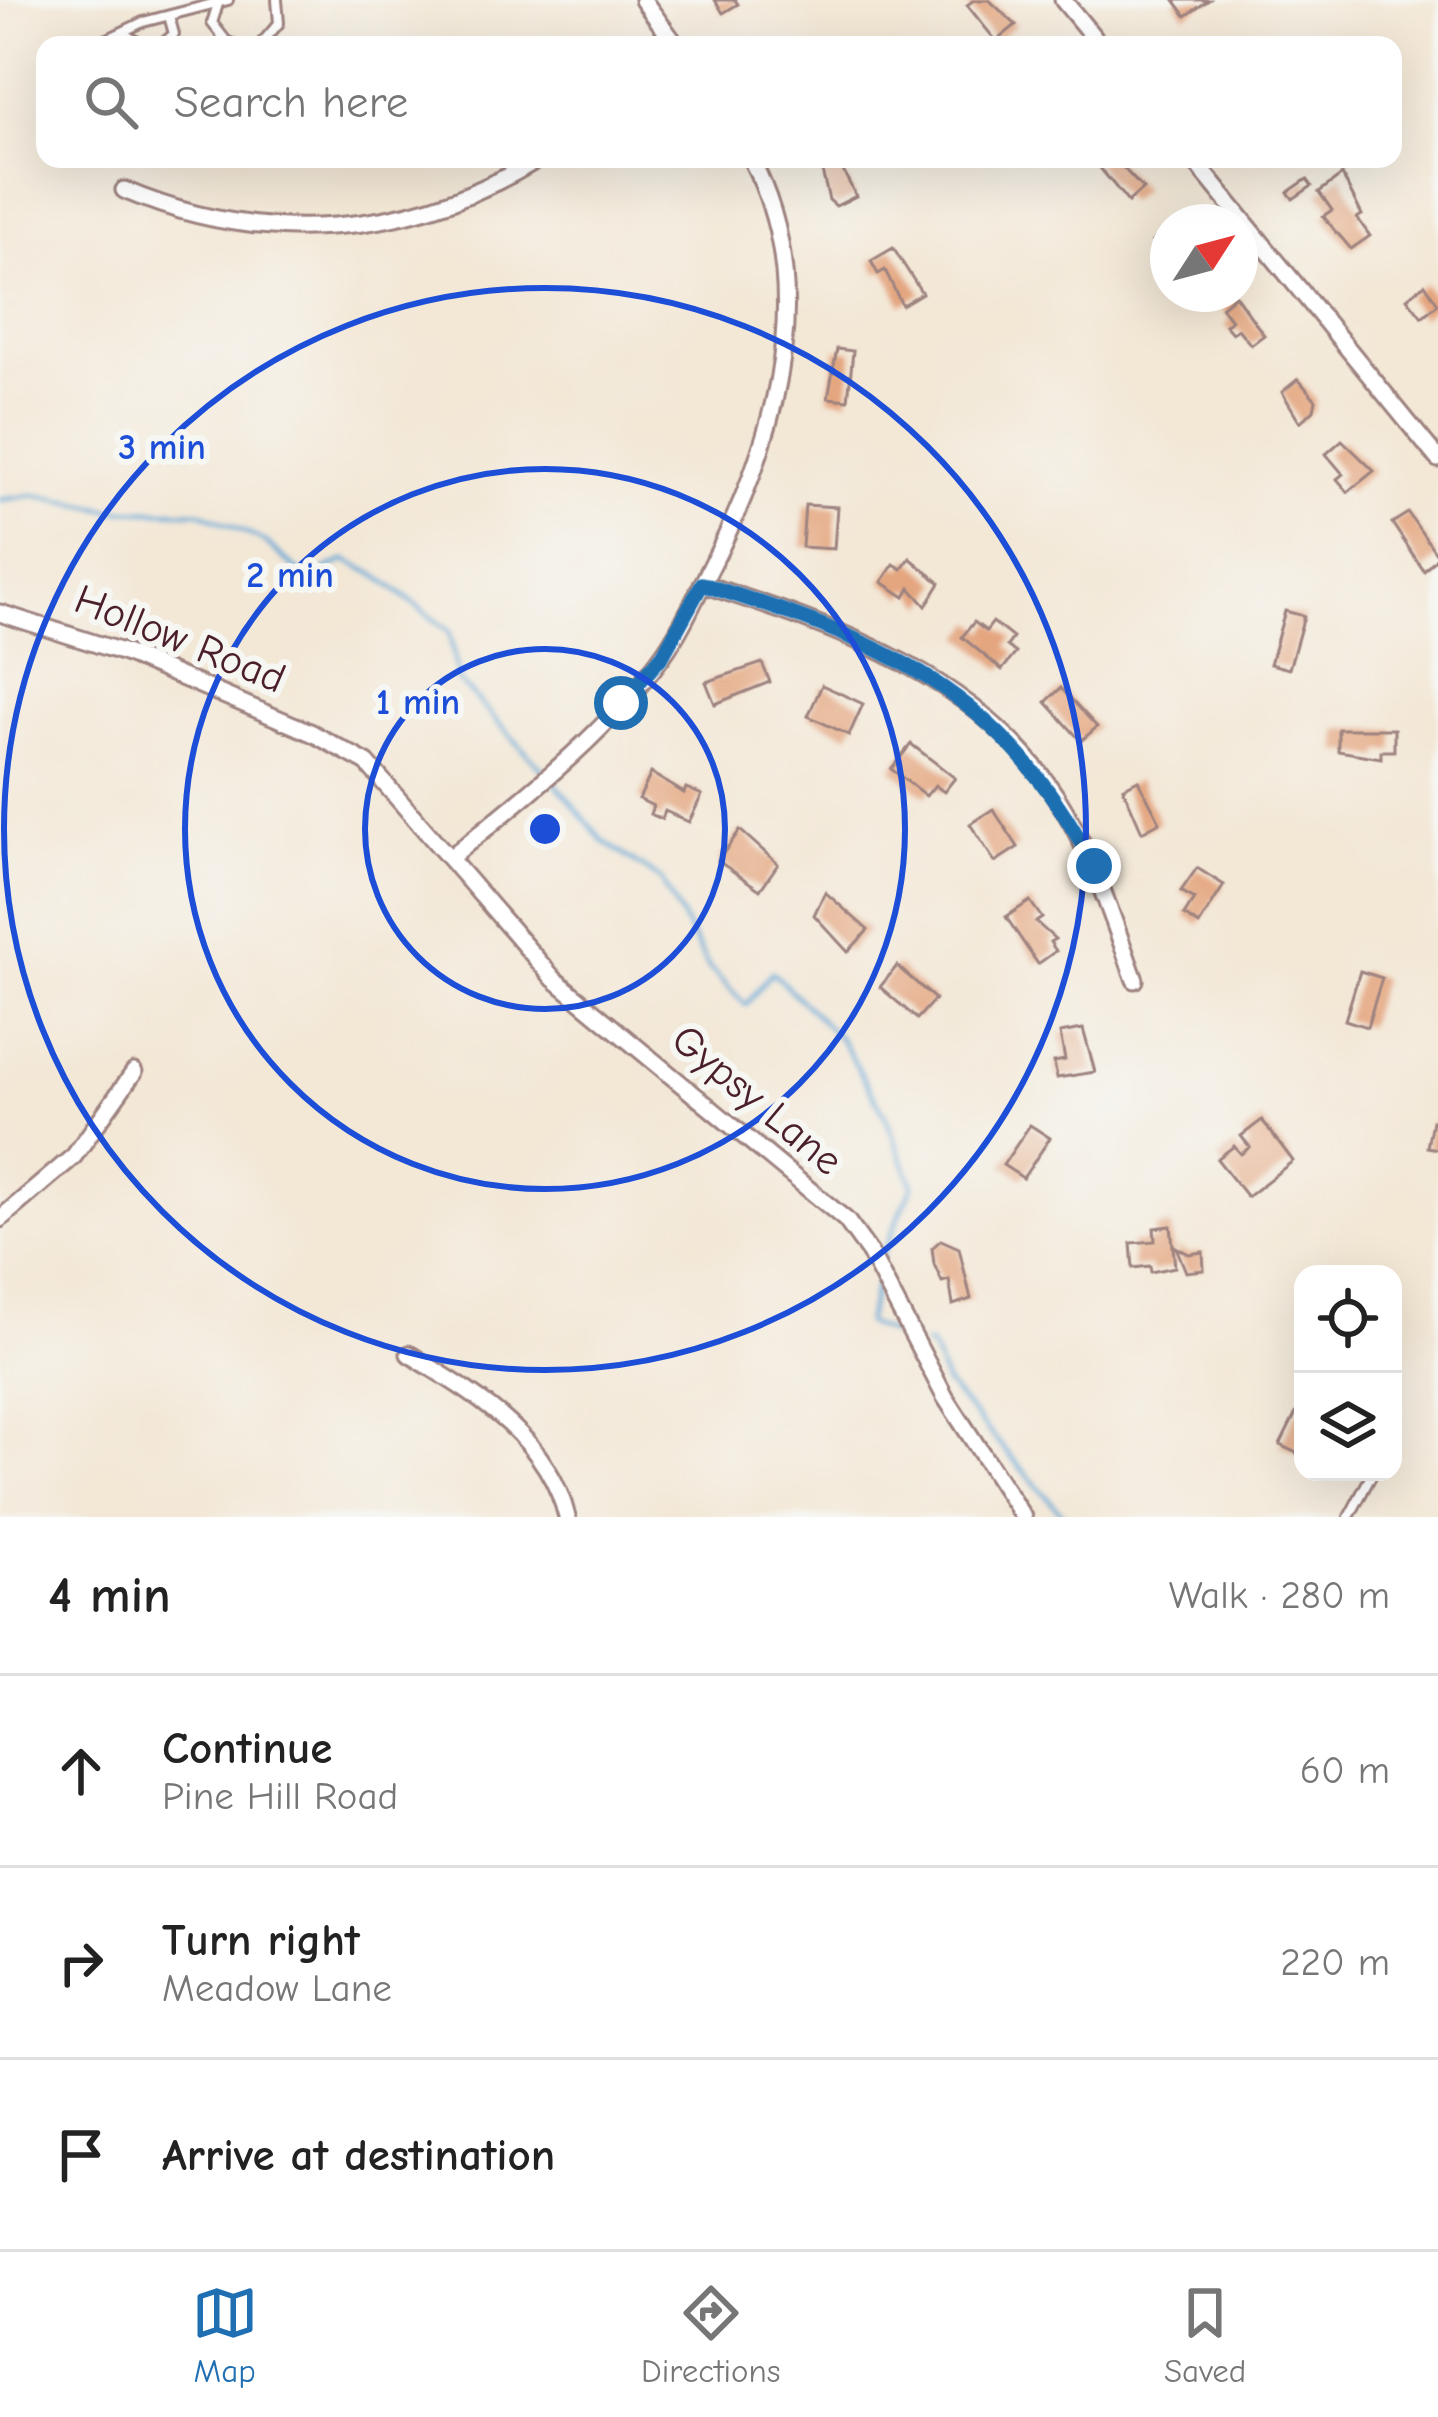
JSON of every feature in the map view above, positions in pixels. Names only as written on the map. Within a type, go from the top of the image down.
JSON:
[{"type":"street","points":[[644,0],[670,36]]},
{"type":"street","points":[[1063,0],[1093,36]]},
{"type":"street","points":[[124,190],[188,215],[226,222],[356,226],[440,207],[520,168]]},
{"type":"street","points":[[452,856],[577,752],[663,655],[742,507],[772,415],[785,333],[785,262],[777,212],[755,168]]},
{"type":"street","points":[[1200,168],[1438,459]]},
{"type":"street","points":[[702,584],[823,622],[909,662],[968,704],[1063,807],[1094,866],[1135,980]]},
{"type":"street","name":"Hollow Road","points":[[0,614],[124,652],[312,733],[388,782]]},
{"type":"street","name":"Gypsy Lane","points":[[388,782],[501,922],[554,979],[846,1220],[870,1253],[945,1396],[1023,1517]]},
{"type":"street","points":[[0,1219],[74,1156],[134,1072]]},
{"type":"street","points":[[409,1354],[497,1408],[536,1452],[567,1517]]},
{"type":"lane","points":[[267,36],[279,22],[277,0]]},
{"type":"lane","points":[[120,36],[223,2]]},
{"type":"lane","points":[[222,36],[212,23],[223,2]]},
{"type":"lane","points":[[170,16],[172,36]]},
{"type":"lane","points":[[1349,1517],[1368,1481]]},
{"type":"building","points":[[715,0],[735,0],[738,4],[723,13]]},
{"type":"building","points":[[989,0],[1016,25],[1002,36],[992,36],[967,5]]},
{"type":"building","points":[[1174,0],[1209,0],[1186,16]]},
{"type":"building","points":[[821,168],[842,168],[856,196],[836,206],[829,200]]},
{"type":"building","points":[[1100,168],[1123,168],[1143,189],[1128,202]]},
{"type":"building","points":[[1342,175],[1362,215],[1357,218],[1370,236],[1351,249],[1323,216],[1332,210],[1319,192]]},
{"type":"building","points":[[1307,179],[1312,186],[1293,199],[1288,192]]},
{"type":"building","points":[[893,248],[922,293],[902,305],[885,270],[878,274],[871,261]]},
{"type":"building","points":[[1425,284],[1438,304],[1422,317],[1407,298]]},
{"type":"building","points":[[1225,312],[1247,312],[1264,335],[1251,345],[1238,329],[1232,333],[1225,325],[1231,320]]},
{"type":"building","points":[[837,349],[853,351],[848,400],[828,398]]},
{"type":"building","points":[[1298,379],[1316,400],[1314,410],[1300,422],[1282,392]]},
{"type":"building","points":[[1342,440],[1374,471],[1348,492],[1337,479],[1343,474],[1326,454]]},
{"type":"building","points":[[805,505],[837,507],[834,549],[802,547]]},
{"type":"building","points":[[1408,513],[1438,556],[1424,571],[1392,523]]},
{"type":"building","points":[[910,558],[940,583],[926,606],[910,588],[905,597],[882,582],[894,564],[902,569]]},
{"type":"building","points":[[1285,611],[1304,616],[1289,669],[1270,664]]},
{"type":"building","points":[[974,622],[986,631],[993,622],[1013,638],[1007,646],[1016,653],[1002,670],[962,637]]},
{"type":"building","points":[[762,663],[770,682],[715,704],[706,682]]},
{"type":"building","points":[[822,685],[863,704],[849,735],[808,716]]},
{"type":"building","points":[[1061,688],[1097,727],[1081,741],[1046,702]]},
{"type":"building","points":[[1338,729],[1394,729],[1394,751],[1381,751],[1381,758],[1338,751]]},
{"type":"building","points":[[911,744],[955,778],[944,792],[935,785],[926,796],[891,769]]},
{"type":"building","points":[[651,773],[684,793],[686,788],[702,795],[689,822],[665,811],[662,819],[650,814],[653,806],[639,799]]},
{"type":"building","points":[[1138,780],[1160,822],[1142,832],[1123,788]]},
{"type":"building","points":[[993,809],[1018,847],[995,862],[970,824]]},
{"type":"building","points":[[740,830],[778,864],[760,890],[718,861]]},
{"type":"building","points":[[1197,868],[1224,885],[1199,925],[1184,915],[1194,899],[1181,891]]},
{"type":"building","points":[[825,892],[868,930],[848,952],[814,915]]},
{"type":"building","points":[[1030,901],[1042,918],[1036,922],[1055,939],[1050,942],[1056,951],[1038,964],[1006,917]]},
{"type":"building","points":[[897,966],[935,999],[917,1019],[880,987]]},
{"type":"building","points":[[1360,971],[1382,978],[1367,1027],[1345,1020]]},
{"type":"building","points":[[1083,1029],[1095,1072],[1057,1078],[1054,1062],[1065,1060],[1060,1033]]},
{"type":"building","points":[[1262,1120],[1293,1161],[1247,1197],[1217,1159],[1234,1146],[1241,1154],[1250,1147],[1241,1136]]},
{"type":"building","points":[[1432,1121],[1438,1122],[1438,1149],[1427,1147]]},
{"type":"building","points":[[1030,1125],[1050,1138],[1023,1178],[1003,1165]]},
{"type":"building","points":[[1171,1226],[1175,1267],[1151,1272],[1150,1266],[1133,1268],[1131,1243],[1155,1241],[1154,1228]]},
{"type":"building","points":[[941,1240],[959,1248],[971,1299],[953,1305],[949,1280],[942,1282],[934,1264],[932,1248]]},
{"type":"building","points":[[1176,1247],[1189,1254],[1203,1252],[1204,1270],[1186,1272]]},
{"type":"building","points":[[1294,1417],[1294,1452],[1280,1445]]},
{"type":"waterway","points":[[0,500],[34,495],[111,510],[201,512],[265,542],[307,578],[346,560],[378,576],[449,631],[458,680],[544,771]]},
{"type":"waterway","points":[[552,779],[603,841],[661,880],[709,968],[746,1005],[772,972],[841,1040],[884,1113],[913,1185],[879,1262]]},
{"type":"waterway","points":[[877,1280],[866,1323],[913,1343]]},
{"type":"waterway","points":[[925,1345],[931,1346],[946,1384],[1065,1517]]},
{"type":"route","points":[[621,703],[663,655],[702,584],[823,622],[909,662],[968,704],[1024,758],[1063,807],[1094,866]]}]
